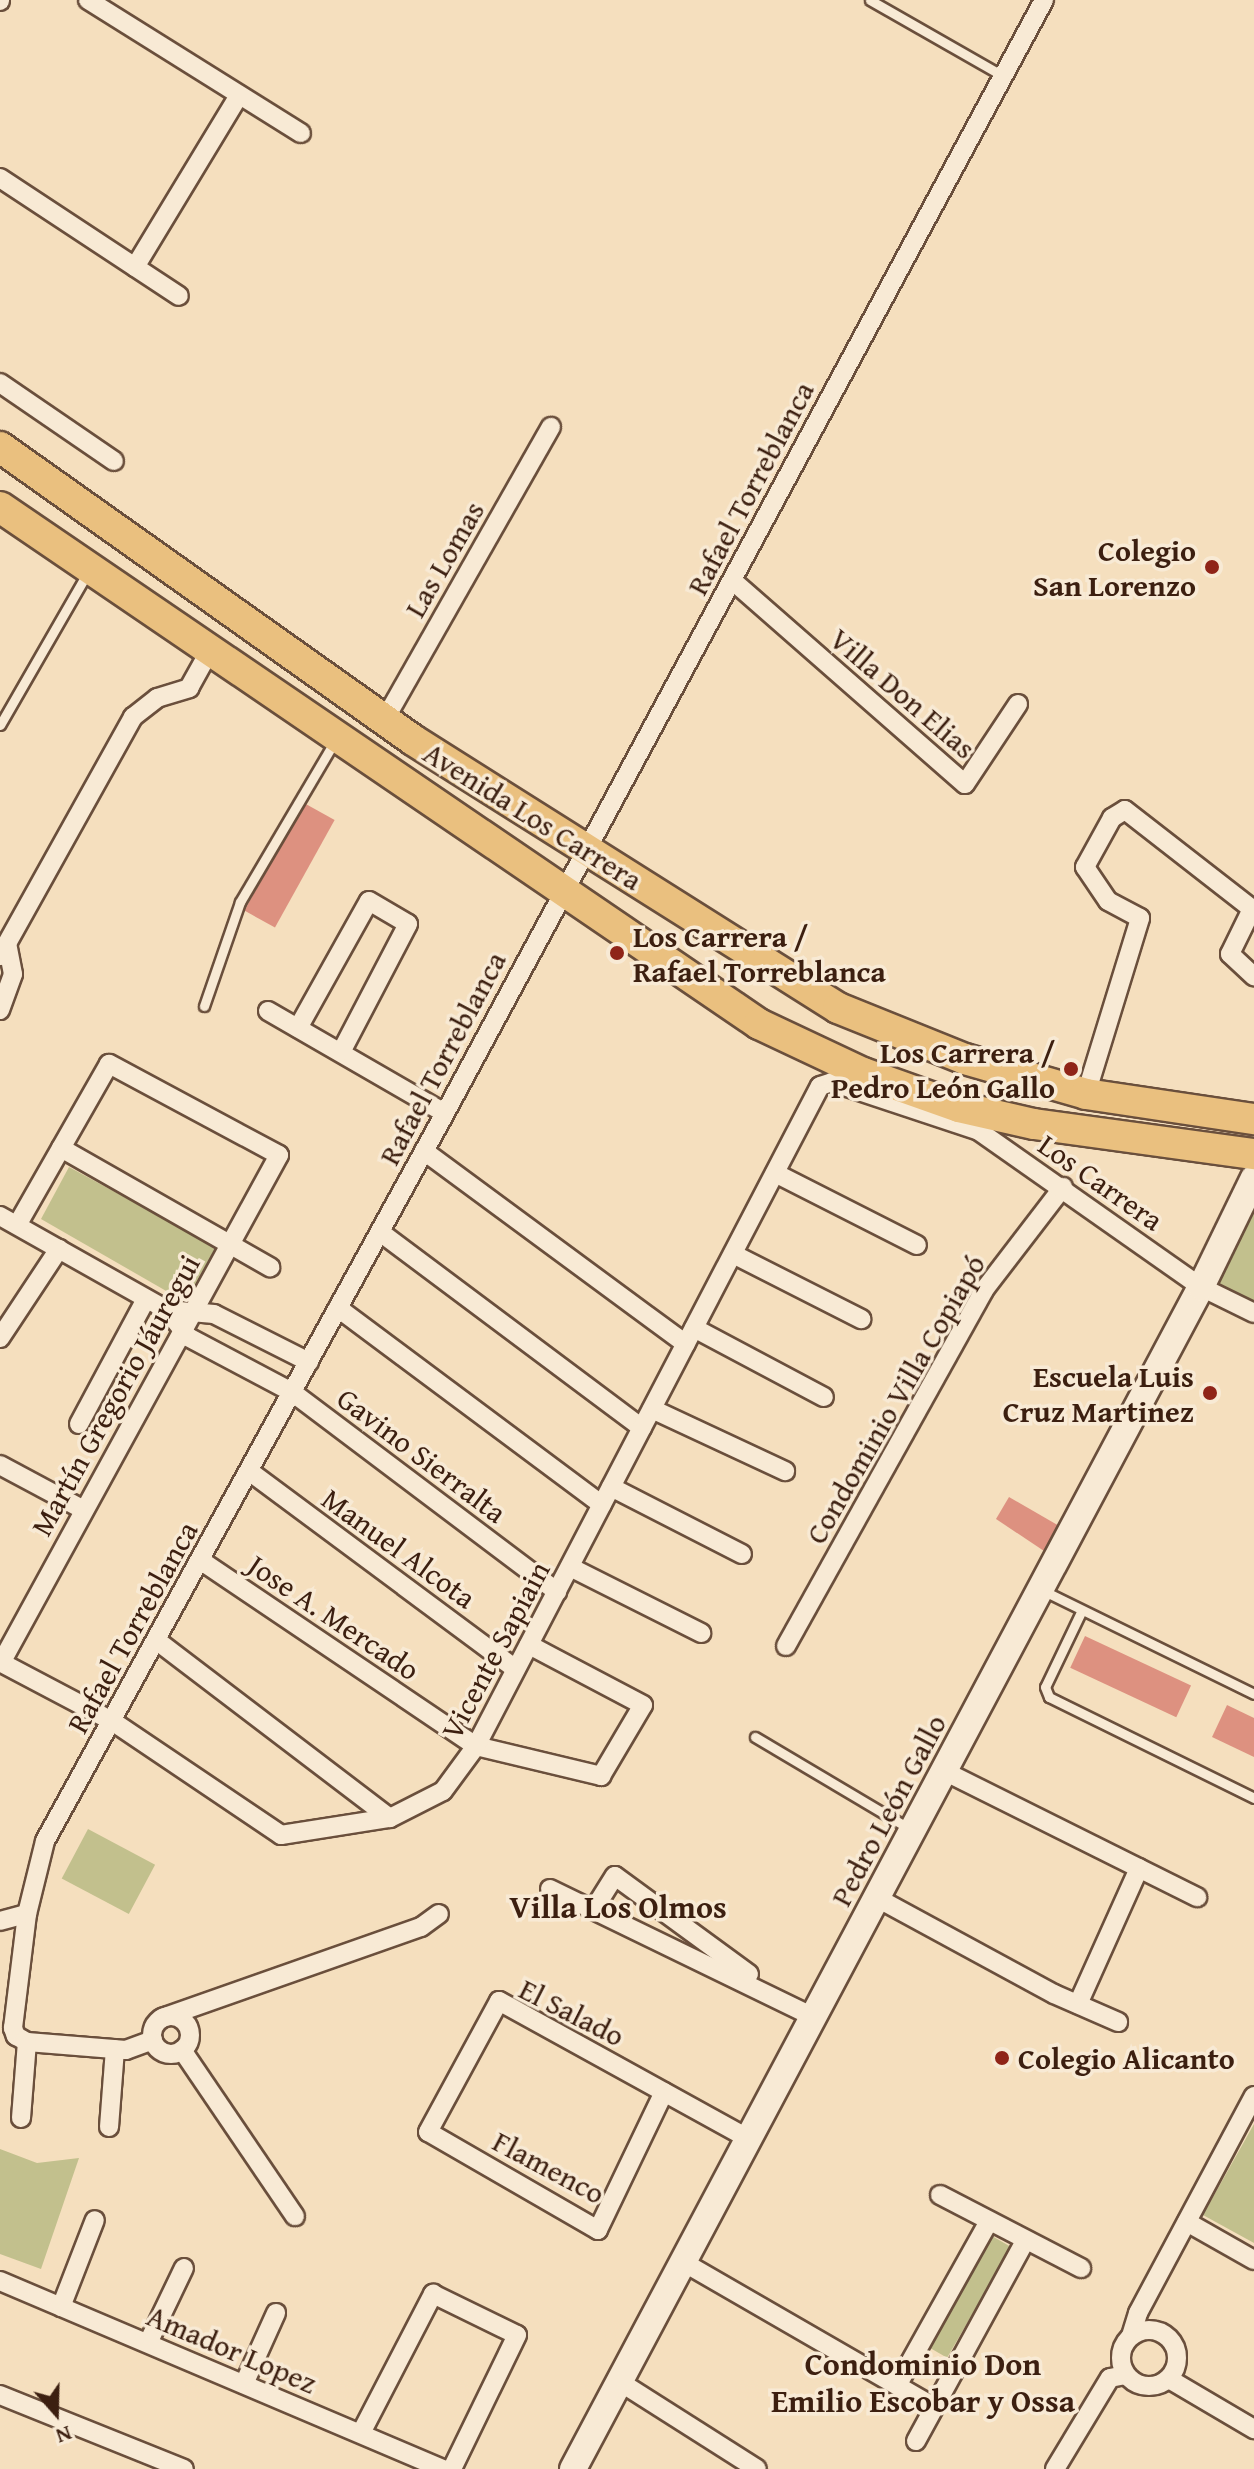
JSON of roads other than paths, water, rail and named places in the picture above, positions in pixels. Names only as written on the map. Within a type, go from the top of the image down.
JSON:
[{"type":"main road","name":"Avenida Los Carrera","points":[[0,447],[385,719],[585,850],[838,1008],[965,1059],[1086,1094],[1254,1119]]},
{"type":"main road","name":"Avenida Los Carrera","points":[[0,507],[759,1024],[892,1086],[1034,1124],[1254,1154]]},
{"type":"street","points":[[88,0],[301,133]]},
{"type":"street","name":"Rafael Torreblanca","points":[[27,2042],[13,2028],[27,1914],[45,1841],[445,1113],[1044,0]]},
{"type":"street","points":[[135,267],[239,95]]},
{"type":"street","points":[[0,178],[179,296]]},
{"type":"street","points":[[0,383],[114,461]]},
{"type":"street","name":"Las Lomas","points":[[385,719],[551,427]]},
{"type":"street","name":"Villa Don Elias","points":[[733,581],[965,784],[1018,704]]},
{"type":"street","points":[[0,1010],[13,974],[4,950],[133,717],[157,698],[189,688],[209,652]]},
{"type":"street","points":[[1086,1094],[1140,918],[1108,901],[1085,867],[1112,818],[1125,810],[1252,909],[1230,954],[1254,976]]},
{"type":"street","points":[[298,1028],[369,901],[408,924],[341,1052]]},
{"type":"street","points":[[268,1011],[445,1113]]},
{"type":"street","name":"Martín Gregorio Jáuregui","points":[[0,1663],[279,1155],[109,1064],[61,1148]]},
{"type":"street","name":"Los Carrera","points":[[820,1086],[832,1082],[979,1131],[1063,1187],[1201,1287],[1254,1313]]},
{"type":"street","name":"Vicente Sapiain","points":[[0,1663],[112,1721],[281,1835],[390,1818],[443,1791],[476,1746],[820,1086]]},
{"type":"street","points":[[17,1225],[61,1148],[270,1267]]},
{"type":"street","points":[[424,1151],[690,1336],[824,1397]]},
{"type":"street","points":[[775,1173],[917,1245]]},
{"type":"street","name":"Pedro León Gallo","points":[[573,2469],[1201,1287],[1254,1178]]},
{"type":"street","name":"Condominio Villa Copiapó","points":[[786,1646],[984,1290],[1063,1187]]},
{"type":"street","points":[[0,1216],[187,1321],[214,1314],[309,1362]]},
{"type":"street","points":[[380,1232],[642,1428]]},
{"type":"street","points":[[0,1338],[59,1249]]},
{"type":"street","points":[[733,1254],[861,1319]]},
{"type":"street","points":[[79,1424],[146,1299]]},
{"type":"street","points":[[338,1308],[602,1505]]},
{"type":"street","name":"Gavino Sierralta","points":[[187,1321],[188,1337],[292,1392],[557,1592]]},
{"type":"street","points":[[652,1409],[785,1471]]},
{"type":"street","points":[[0,1465],[84,1510]]},
{"type":"street","name":"Manuel Alcota","points":[[249,1471],[516,1669]]},
{"type":"street","points":[[611,1487],[742,1554]]},
{"type":"street","name":"Jose A. Mercado","points":[[200,1560],[476,1746]]},
{"type":"street","points":[[570,1567],[701,1633]]},
{"type":"street","points":[[156,1640],[390,1818]]},
{"type":"street","points":[[476,1746],[601,1776],[643,1705],[529,1645]]},
{"type":"street","points":[[944,1771],[1197,1897]]},
{"type":"street","points":[[1078,2004],[1139,1868]]},
{"type":"street","points":[[594,1909],[615,1876],[787,2002]]},
{"type":"street","points":[[550,1889],[814,2017]]},
{"type":"street","points":[[877,1898],[1118,2022]]},
{"type":"street","points":[[0,1921],[27,1914]]},
{"type":"street","points":[[21,2118],[27,2042],[139,2048],[153,2040],[162,2018],[421,1927],[439,1914]]},
{"type":"street","name":"El Salado","points":[[428,2132],[499,2001],[749,2139]]},
{"type":"street","points":[[153,2040],[166,2053],[182,2050],[190,2038],[186,2023],[174,2016],[162,2018]]},
{"type":"street","points":[[109,2127],[115,2049]]},
{"type":"street","points":[[182,2050],[295,2216]]},
{"type":"street","name":"Flamenco","points":[[428,2132],[598,2230],[664,2092]]},
{"type":"street","points":[[1126,2375],[1121,2353],[1131,2336],[1138,2313],[1252,2103]]},
{"type":"street","points":[[940,2195],[988,2223],[1081,2268]]},
{"type":"street","points":[[61,2307],[95,2220]]},
{"type":"street","points":[[1187,2222],[1254,2260]]},
{"type":"street","points":[[916,2441],[932,2406],[935,2362],[988,2223]]},
{"type":"street","points":[[898,2384],[935,2362],[1025,2241]]},
{"type":"street","points":[[683,2262],[932,2406]]},
{"type":"street","points":[[148,2343],[184,2268]]},
{"type":"street","name":"Amador Lopez","points":[[0,2281],[443,2469]]},
{"type":"street","points":[[361,2433],[433,2294],[517,2335],[452,2469]]},
{"type":"street","points":[[244,2384],[276,2313]]},
{"type":"street","points":[[1061,2467],[1110,2378],[1126,2375],[1151,2387],[1169,2379],[1178,2363],[1170,2338],[1146,2330],[1131,2336]]},
{"type":"street","points":[[1169,2379],[1254,2429]]},
{"type":"street","points":[[620,2382],[757,2469]]},
{"type":"street","points":[[0,2395],[184,2469]]},
{"type":"lane","points":[[870,0],[1003,76]]},
{"type":"lane","points":[[0,725],[90,569]]},
{"type":"lane","points":[[204,1006],[240,902],[336,738]]},
{"type":"lane","points":[[1041,1590],[1254,1694]]},
{"type":"lane","points":[[1081,1612],[1045,1687],[1049,1697],[1254,1798]]},
{"type":"lane","points":[[755,1737],[913,1830]]},
{"type":"place","name":"Colegio San Lorenzo","points":[[1212,567]]},
{"type":"place","name":"Los Carrera / Rafael Torreblanca","points":[[617,953]]},
{"type":"place","name":"Los Carrera / Pedro León Gallo","points":[[1071,1069]]},
{"type":"place","name":"Escuela Luis Cruz Martinez","points":[[1210,1393]]},
{"type":"place","name":"Colegio Alicanto","points":[[1002,2058]]},
{"type":"district","name":"Villa Los Olmos","points":[[618,1907]]},
{"type":"district","name":"Condominio Don Emilio Escobar y Ossa","points":[[923,2384]]}]
